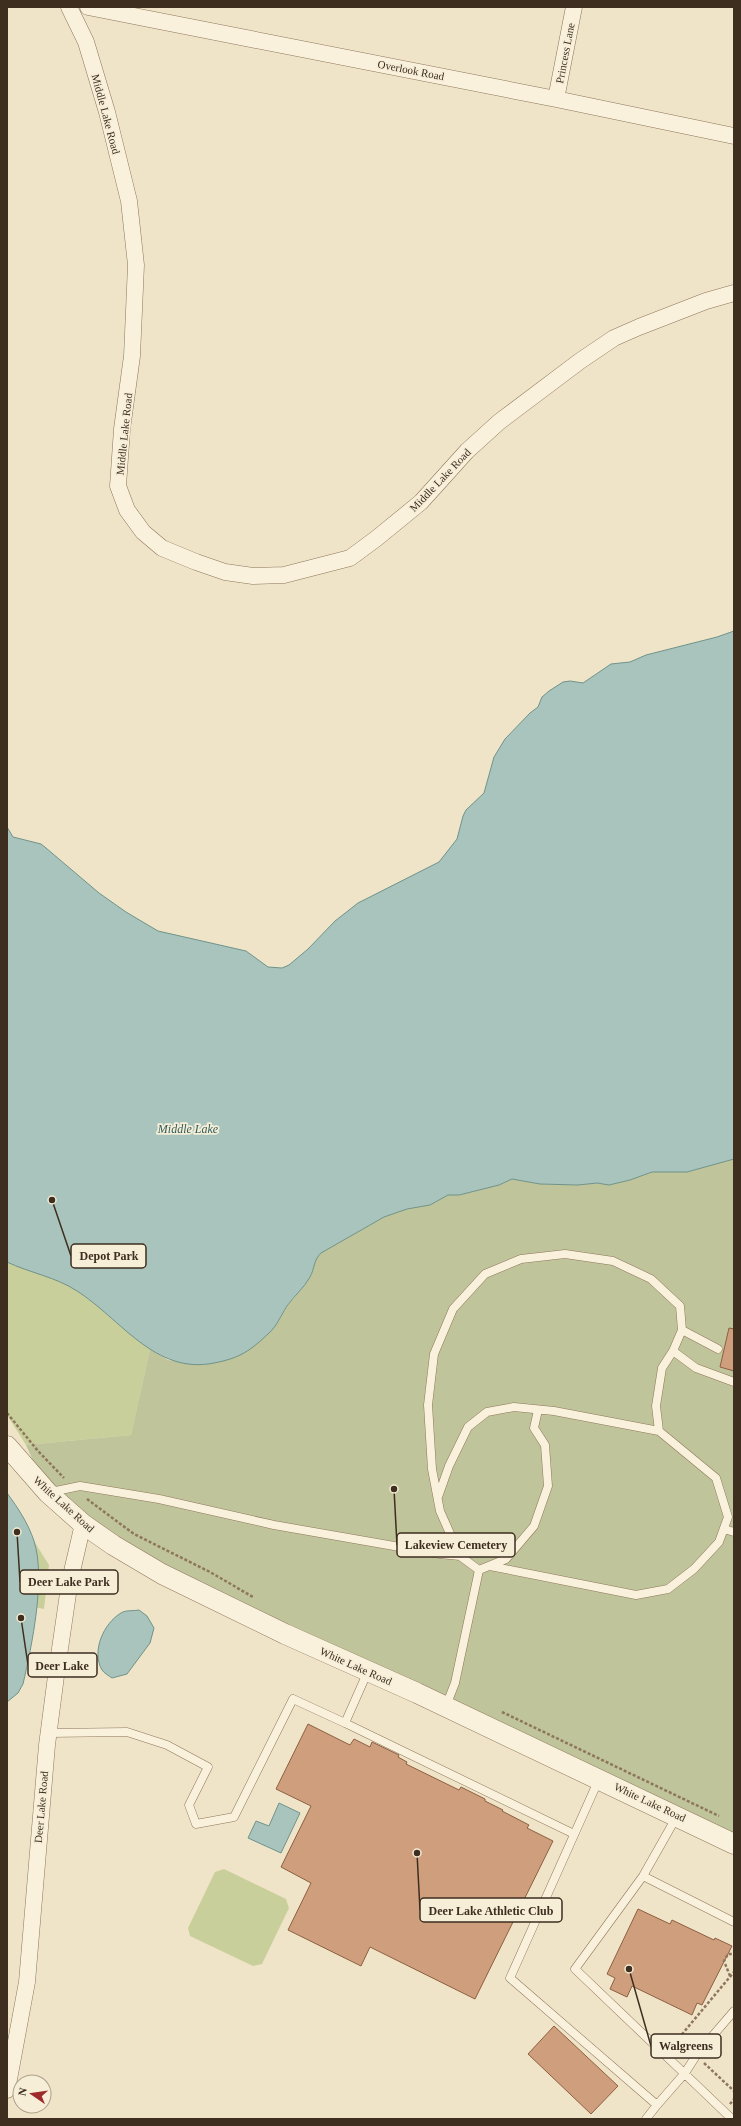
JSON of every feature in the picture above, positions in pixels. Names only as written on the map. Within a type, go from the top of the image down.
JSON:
[{"type":"street","name":"Middle Lake Road","points":[[69,7],[86,42],[107,112],[129,201],[136,265],[132,356],[122,429],[118,486],[127,510],[143,532],[162,548],[225,572],[253,576],[284,575],[350,558],[421,502],[467,451],[499,422],[580,361],[614,338],[706,301],[734,293]]},
{"type":"street","name":"Overlook Road","points":[[88,7],[556,99],[734,136]]},
{"type":"street","name":"Princess Lane","points":[[556,99],[574,7]]},
{"type":"street","name":"White Lake Road","points":[[7,1446],[48,1493],[83,1524],[112,1545],[162,1574],[284,1634],[446,1706],[678,1815],[734,1844]]},
{"type":"street","name":"Deer Lake Road","points":[[7,2090],[27,1982],[48,1733],[70,1580],[83,1524]]},
{"type":"lane","points":[[479,1570],[460,1556],[440,1511],[432,1469],[428,1405],[434,1354],[453,1309],[485,1274],[521,1259],[565,1254],[613,1261],[652,1279],[680,1306],[682,1330],[673,1351],[662,1368],[656,1406],[659,1431]]},
{"type":"lane","points":[[682,1330],[718,1349]]},
{"type":"lane","points":[[673,1351],[696,1368],[734,1382]]},
{"type":"lane","points":[[438,1499],[450,1466],[468,1427],[487,1412],[514,1408],[554,1411],[659,1431],[716,1478],[728,1517],[719,1542],[694,1569],[668,1589],[636,1595],[490,1566]]},
{"type":"lane","points":[[479,1570],[506,1559],[534,1526],[548,1486],[545,1445],[534,1428],[538,1410]]},
{"type":"lane","points":[[48,1493],[80,1486],[159,1498],[274,1525],[440,1554],[460,1556]]},
{"type":"lane","points":[[724,1529],[734,1532]]},
{"type":"lane","points":[[446,1706],[455,1683],[479,1570]]},
{"type":"lane","points":[[345,1723],[368,1671]]},
{"type":"lane","points":[[48,1733],[127,1732],[167,1745],[208,1767],[189,1805],[196,1824],[234,1817],[293,1699],[574,1834]]},
{"type":"lane","points":[[599,1778],[510,1978],[657,2105]]},
{"type":"lane","points":[[678,1815],[643,1876],[575,1969],[732,2119]]},
{"type":"lane","points":[[643,1876],[734,1922]]},
{"type":"lane","points":[[646,2119],[685,2073],[697,2054],[734,2011]]},
{"type":"path","points":[[7,1413],[38,1451],[73,1488],[134,1534],[210,1572],[257,1599]]},
{"type":"path","points":[[496,1710],[720,1816]]},
{"type":"path","points":[[730,1977],[724,1961],[728,1954],[734,1954]]},
{"type":"green space","points":[[7,947],[150,1349],[131,1435],[26,1445],[7,1415]]},
{"type":"green space","points":[[734,1159],[734,1833],[429,1688],[233,1599],[126,1545],[72,1506],[38,1472],[26,1445],[131,1435],[150,1349],[168,1360],[204,1365],[259,1342],[275,1326],[288,1305],[311,1276],[314,1262],[321,1253],[384,1217],[407,1209],[430,1205],[448,1195],[459,1195],[499,1185],[512,1179],[540,1184],[578,1185],[597,1183],[609,1185],[630,1180],[652,1172],[687,1172]]},
{"type":"green space","points":[[7,1498],[49,1565],[44,1609],[7,1602]]},
{"type":"green space","points":[[224,1869],[286,1899],[289,1908],[262,1964],[253,1966],[190,1936],[188,1928],[215,1872]]},
{"type":"water","name":"Middle Lake","points":[[734,631],[734,1159],[687,1172],[652,1172],[630,1180],[609,1185],[597,1183],[578,1185],[540,1184],[512,1179],[499,1185],[459,1195],[448,1195],[430,1205],[407,1209],[384,1217],[321,1253],[308,1281],[287,1306],[272,1330],[256,1345],[244,1353],[231,1359],[214,1363],[193,1364],[174,1361],[156,1353],[69,1286],[7,1262],[7,827],[13,837],[41,844],[99,893],[126,912],[158,931],[246,951],[268,967],[282,968],[289,965],[308,949],[335,921],[358,903],[439,862],[457,839],[466,810],[484,793],[494,757],[505,739],[530,713],[538,707],[542,697],[549,691],[563,682],[570,681],[583,683],[611,664],[630,662],[646,655],[717,637]]},
{"type":"water","points":[[7,1493],[32,1534],[39,1573],[34,1631],[23,1684],[18,1693],[7,1702]]},
{"type":"water","points":[[139,1610],[147,1616],[154,1628],[150,1643],[127,1674],[112,1678],[102,1670],[99,1663],[98,1654],[101,1638],[109,1623],[123,1612]]},
{"type":"water","points":[[279,1803],[300,1813],[281,1853],[248,1838],[256,1821],[269,1826]]},
{"type":"building","points":[[729,1328],[734,1329],[734,1371],[720,1367]]},
{"type":"building","points":[[308,1724],[350,1745],[354,1739],[370,1747],[372,1742],[399,1755],[398,1757],[407,1762],[406,1764],[459,1790],[461,1787],[485,1799],[485,1801],[529,1825],[527,1828],[553,1841],[475,1999],[370,1947],[361,1966],[288,1930],[311,1883],[281,1867],[311,1806],[276,1789]]},
{"type":"building","points":[[638,1909],[670,1924],[672,1920],[714,1940],[715,1938],[732,1946],[702,2005],[697,2003],[692,2015],[632,1986],[627,1997],[610,1989],[615,1978],[607,1974]]},
{"type":"building","points":[[554,2026],[618,2086],[591,2114],[528,2054]]},
{"type":"place","name":"Depot Park","points":[[52,1200]]},
{"type":"place","name":"Lakeview Cemetery","points":[[394,1489]]},
{"type":"place","name":"Deer Lake Park","points":[[17,1532]]},
{"type":"place","name":"Deer Lake","points":[[21,1618]]},
{"type":"place","name":"Deer Lake Athletic Club","points":[[417,1853]]},
{"type":"place","name":"Walgreens","points":[[629,1969]]}]
